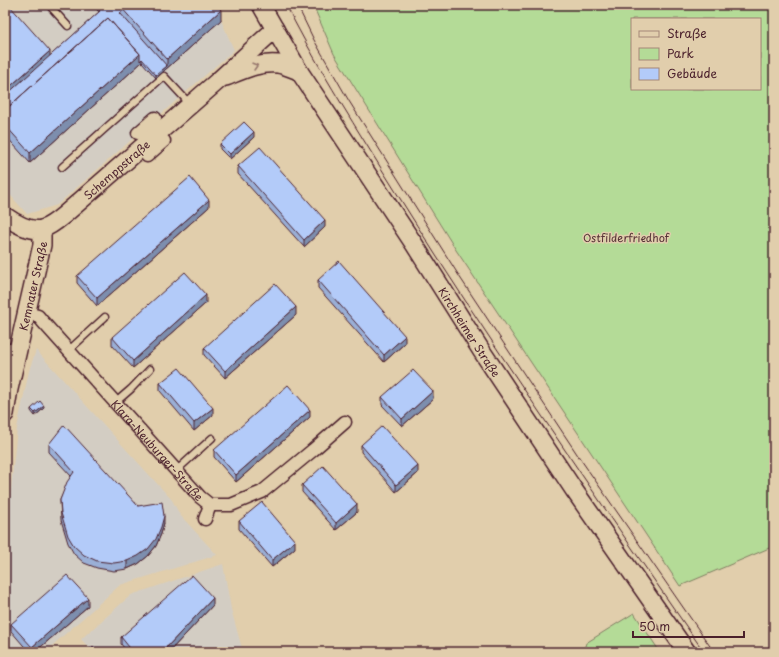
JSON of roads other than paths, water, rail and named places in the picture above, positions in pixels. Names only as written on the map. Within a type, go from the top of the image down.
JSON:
[{"type":"main road","name":"Kirchheimer Straße","points":[[261,5],[299,71],[481,350],[569,483],[687,652]]},
{"type":"main road","name":"Schemppstraße","points":[[42,229],[64,215],[219,80],[274,29]]},
{"type":"main road","name":"Schemppstraße","points":[[219,80],[261,64],[278,64],[299,71]]},
{"type":"main road","points":[[5,216],[30,229],[42,229]]},
{"type":"main road","name":"Kemnater Straße","points":[[5,414],[9,389],[12,350],[27,313],[42,245],[42,229]]},
{"type":"street","points":[[138,133],[155,118]]},
{"type":"street","points":[[147,156],[164,141]]},
{"type":"street","name":"Klara-Neuburger-Straße","points":[[27,313],[38,316],[44,322],[200,497],[210,505],[231,505],[262,492],[345,422]]},
{"type":"street","points":[[205,519],[210,505]]},
{"type":"lane","points":[[49,5],[68,26]]},
{"type":"lane","points":[[62,167],[164,76],[190,104]]},
{"type":"lane","points":[[69,350],[105,317]]},
{"type":"lane","points":[[116,402],[150,369]]},
{"type":"lane","points":[[177,470],[212,438]]},
{"type":"tram line","points":[[286,5],[333,89],[435,254],[501,355],[704,652]]},
{"type":"tram line","points":[[297,5],[314,40],[349,101],[461,279],[579,457],[714,652]]},
{"type":"park label","name":"Ostfilderfriedhof","points":[[626,237]]}]
